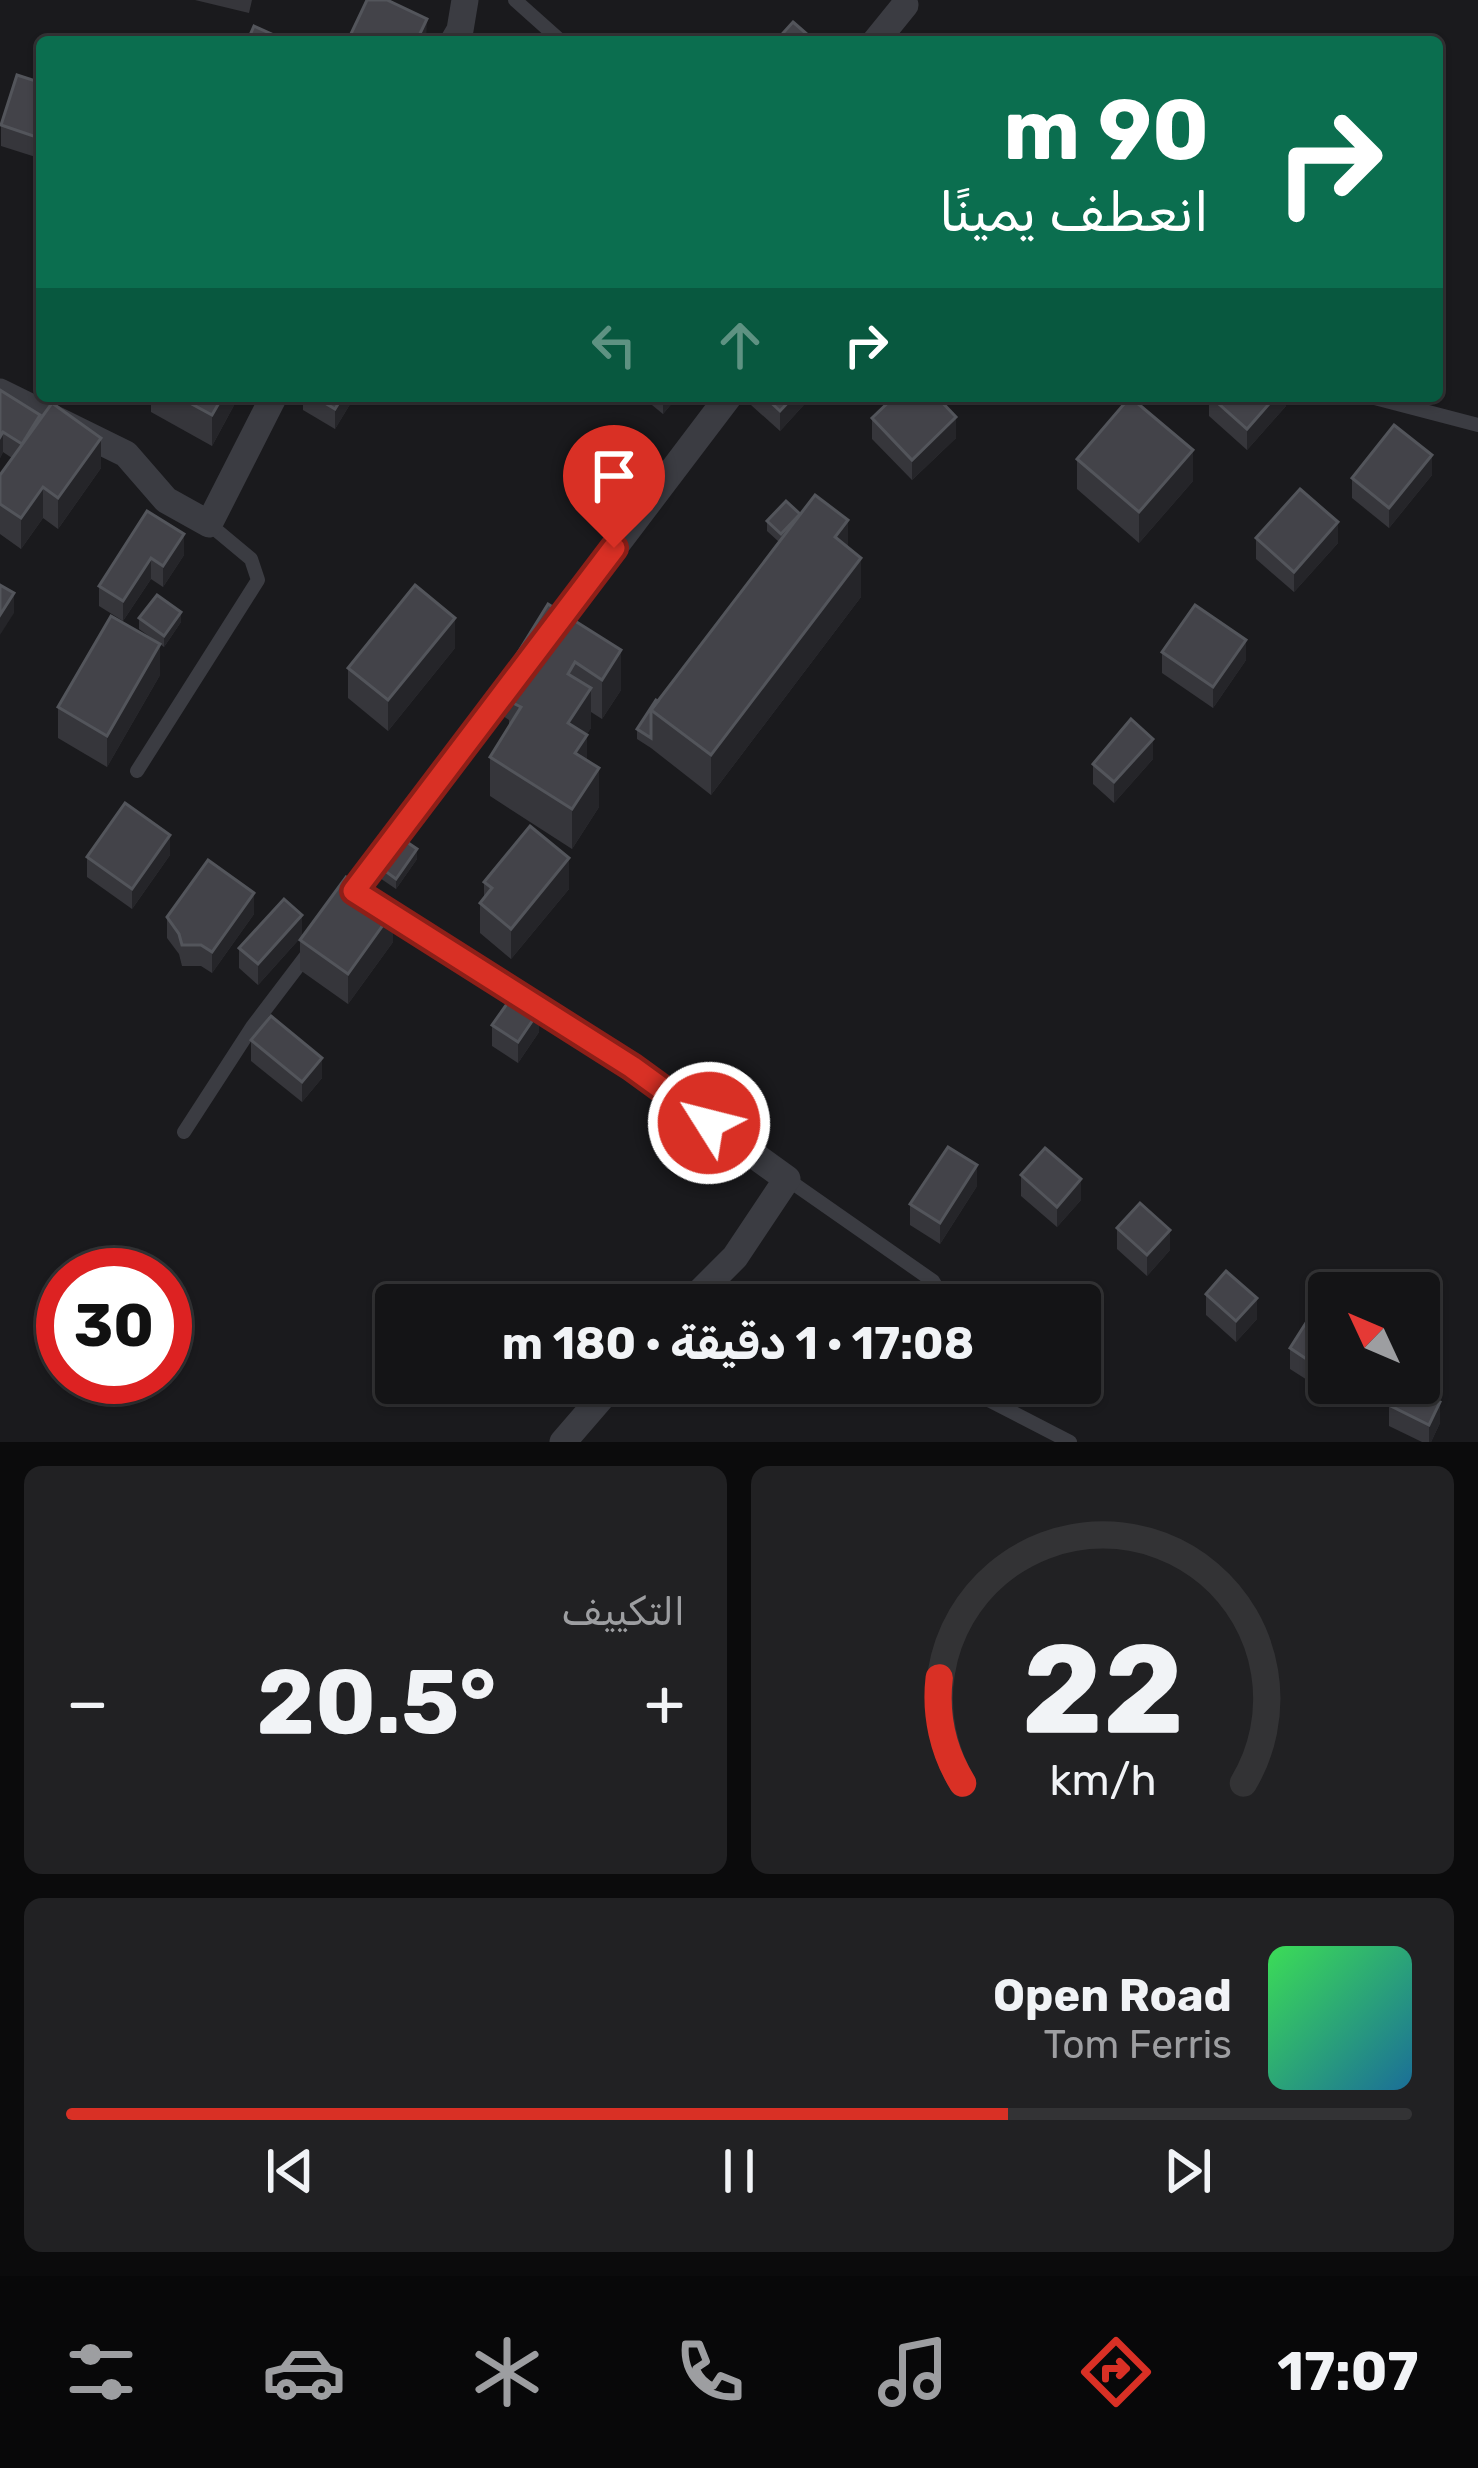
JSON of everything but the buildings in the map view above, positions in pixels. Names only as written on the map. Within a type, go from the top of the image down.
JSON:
[{"type":"street","points":[[457,36],[465,0]]},
{"type":"street","points":[[879,36],[904,2]]},
{"type":"street","points":[[0,392],[127,454],[166,500],[209,524],[271,402]]},
{"type":"street","points":[[708,1284],[735,1257],[787,1179],[632,1067],[348,900],[724,402]]},
{"type":"street","points":[[562,1442],[595,1404]]},
{"type":"lane","points":[[515,0],[555,36]]},
{"type":"lane","points":[[1391,402],[1478,424]]},
{"type":"lane","points":[[137,771],[258,580],[251,559],[209,524]]},
{"type":"lane","points":[[184,1132],[316,942]]},
{"type":"lane","points":[[787,1179],[935,1284]]},
{"type":"lane","points":[[996,1404],[1070,1442]]},
{"type":"route","points":[[614,548],[354,891],[632,1067],[709,1123]]}]
